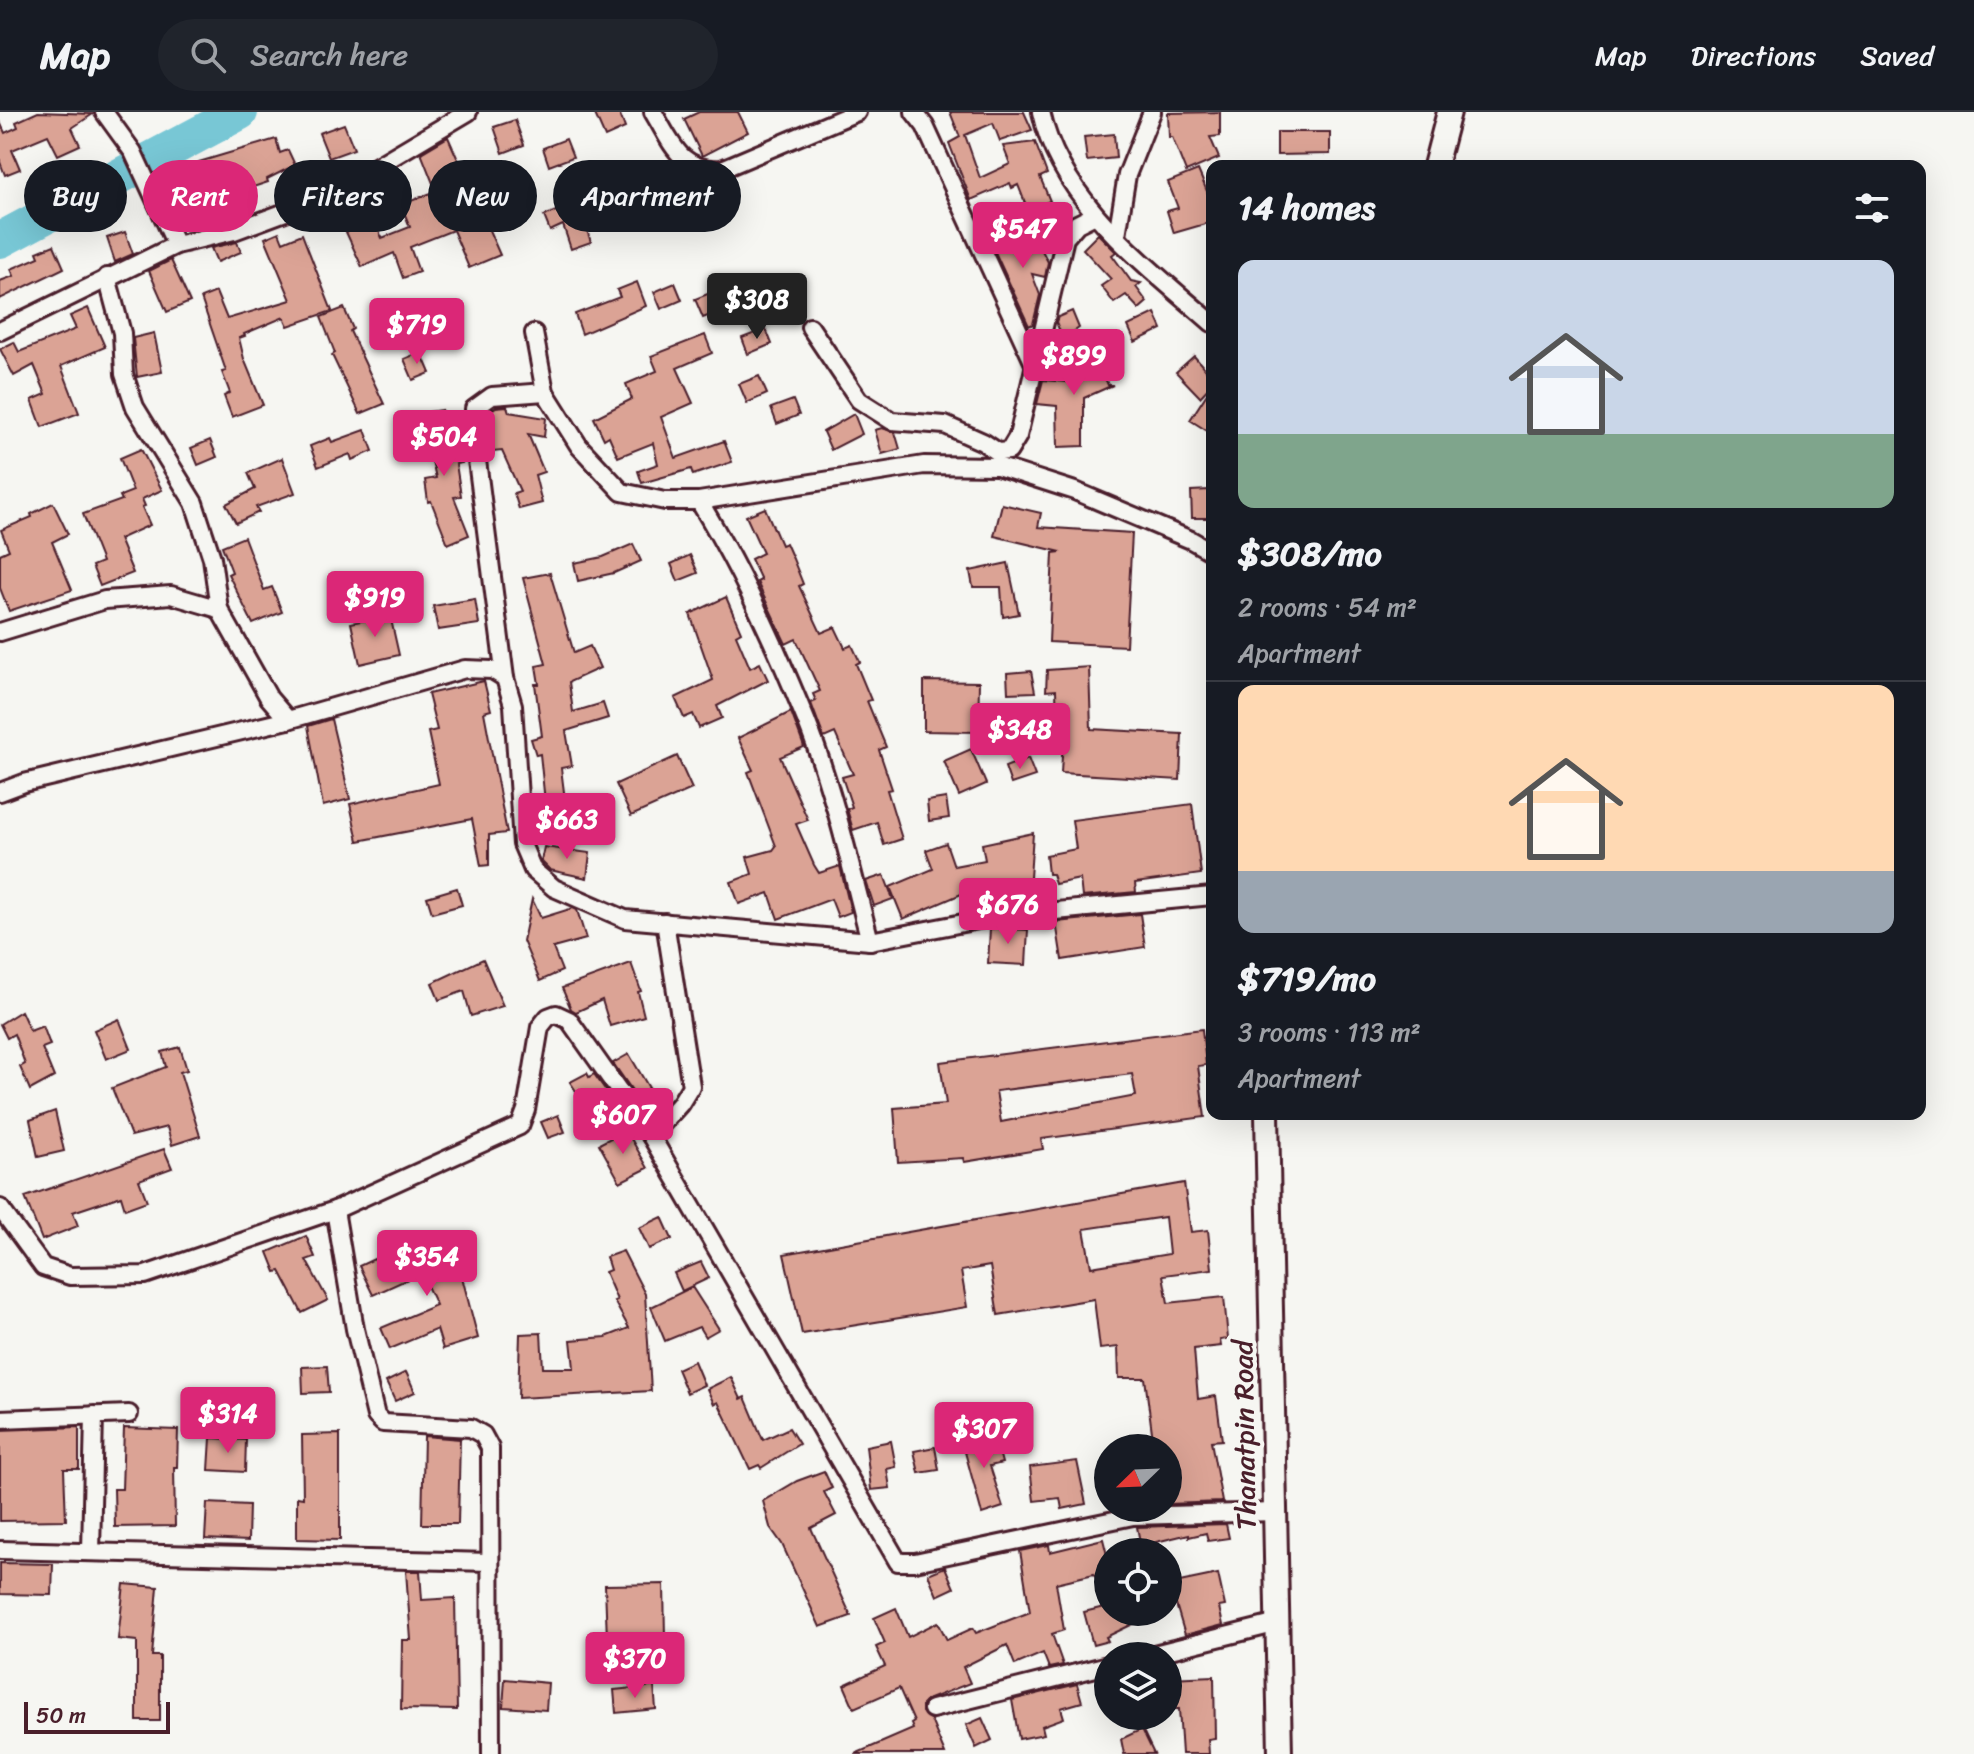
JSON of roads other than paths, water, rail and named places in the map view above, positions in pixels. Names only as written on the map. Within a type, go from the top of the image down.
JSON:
[{"type":"main road","points":[[1437,160],[1449,112]]},
{"type":"main road","name":"Thanatpin Road","points":[[1267,1120],[1280,1754]]},
{"type":"street","points":[[104,112],[133,152],[176,245]]},
{"type":"street","points":[[0,331],[176,245],[234,231],[323,198],[468,112]]},
{"type":"street","points":[[653,112],[678,154],[693,167],[706,170],[722,169],[857,112]]},
{"type":"street","points":[[914,112],[925,126],[1035,366]]},
{"type":"street","points":[[1041,112],[1046,137],[1062,172],[1095,215],[1206,317]]},
{"type":"street","points":[[1117,235],[1127,175],[1152,112]]},
{"type":"street","points":[[810,327],[859,400],[892,421],[945,425],[998,452],[1009,451],[1018,436],[1065,238],[1077,224],[1095,215]]},
{"type":"street","points":[[107,277],[122,333],[128,385],[135,407],[194,503],[212,558],[219,609],[269,698],[288,720]]},
{"type":"street","points":[[534,333],[545,392],[579,446],[622,492],[665,501],[699,501],[924,465],[997,466],[1075,491],[1206,549]]},
{"type":"street","points":[[545,392],[492,396],[474,409],[474,437],[505,678],[513,705],[522,844],[533,870],[554,888],[625,919],[870,941],[994,917],[1206,897]]},
{"type":"street","points":[[699,501],[724,540],[806,721],[842,836],[870,941]]},
{"type":"street","points":[[0,632],[105,600],[171,595],[219,609]]},
{"type":"street","points":[[0,792],[288,720],[465,669],[492,670],[505,678]]},
{"type":"street","points":[[651,1136],[680,1104],[691,1086],[665,922]]},
{"type":"street","points":[[1,1213],[43,1267],[70,1276],[100,1276],[145,1275],[335,1210],[520,1126],[526,1110],[540,1027],[548,1017],[556,1014],[569,1020],[651,1136],[898,1562],[915,1562],[1133,1516],[1275,1512]]},
{"type":"street","points":[[335,1210],[371,1407],[383,1423],[471,1428],[483,1435],[490,1448],[491,1754]]},
{"type":"street","points":[[0,1419],[129,1414]]},
{"type":"street","points":[[91,1552],[94,1415]]},
{"type":"street","points":[[0,1550],[490,1562]]},
{"type":"street","points":[[1182,1647],[1278,1623]]},
{"type":"street","points":[[932,1709],[1094,1668]]},
{"type":"waterway","points":[[0,240],[240,112]]}]
